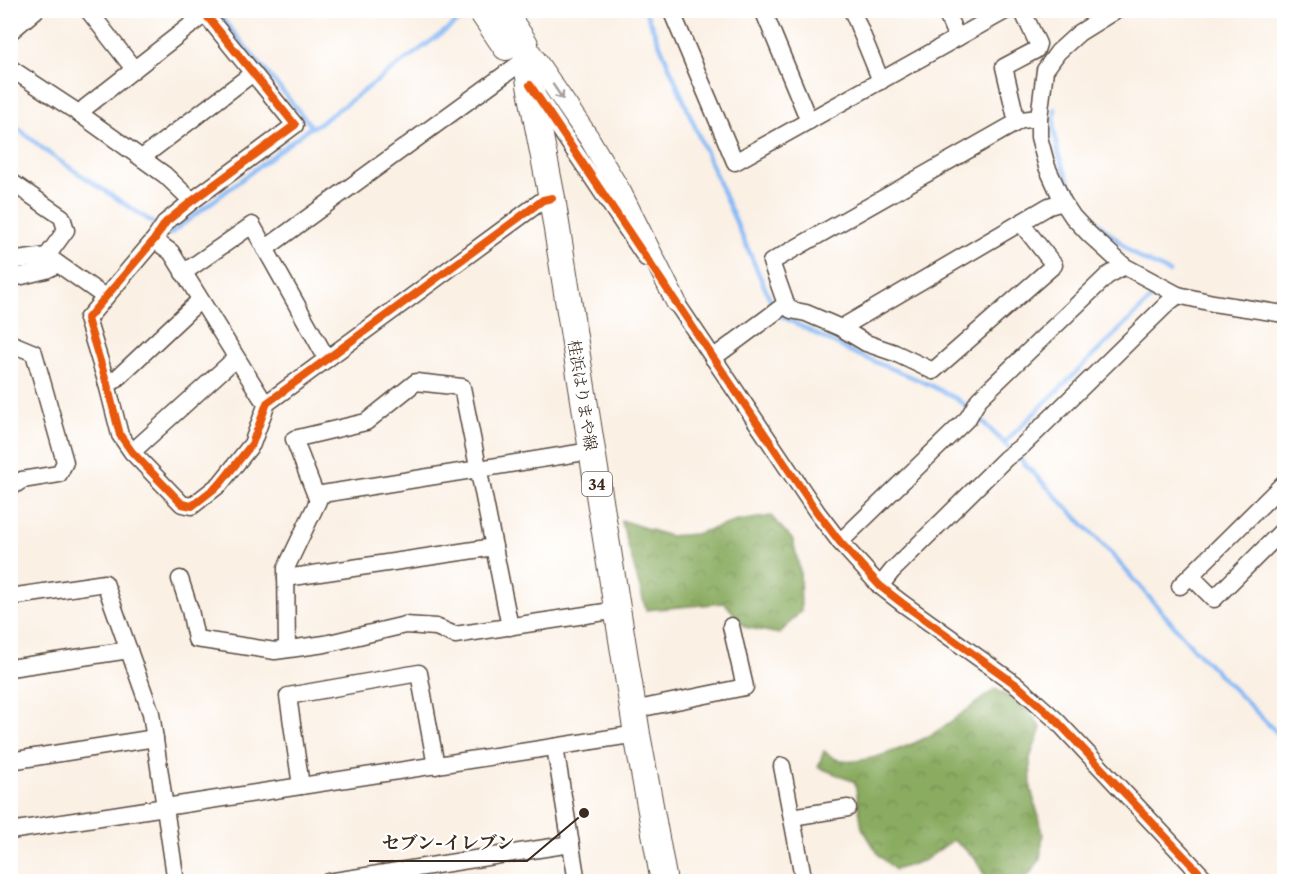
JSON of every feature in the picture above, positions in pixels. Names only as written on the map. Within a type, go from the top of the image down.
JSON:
[{"type":"main road","name":"桂浜はりまや線","points":[[489,12],[525,65],[543,151],[635,722],[664,882]]},
{"type":"street","points":[[10,32],[36,10]]},
{"type":"street","points":[[88,10],[134,69]]},
{"type":"street","points":[[671,10],[735,162],[1007,10]]},
{"type":"street","points":[[763,10],[809,121]]},
{"type":"street","points":[[852,10],[881,81]]},
{"type":"street","points":[[945,10],[957,38]]},
{"type":"street","points":[[1017,122],[1004,67],[1036,50],[1038,44],[1022,10]]},
{"type":"street","points":[[1116,10],[1079,33],[1058,52],[1045,70],[1039,137],[1047,167],[1063,202],[1089,234],[1124,266],[1178,295],[1284,314]]},
{"type":"street","points":[[80,114],[204,12],[295,125],[166,222],[154,240],[87,319],[120,435],[132,452],[182,504],[192,506],[220,484],[252,444],[267,404],[543,200],[552,198]]},
{"type":"street","points":[[525,65],[569,143],[817,512],[840,542],[880,586],[1018,686],[1056,720],[1208,882]]},
{"type":"street","points":[[266,249],[525,65]]},
{"type":"street","points":[[525,65],[589,138],[621,192],[676,302]]},
{"type":"street","points":[[10,68],[80,114],[165,175],[192,201]]},
{"type":"street","points":[[143,159],[253,74]]},
{"type":"street","points":[[780,309],[771,262],[1017,122],[1039,118]]},
{"type":"street","points":[[543,151],[552,146],[569,143]]},
{"type":"street","points":[[10,181],[62,217],[66,230],[46,270],[10,279]]},
{"type":"street","points":[[841,328],[1049,206],[1063,202]]},
{"type":"street","points":[[713,358],[780,309],[806,313],[841,328],[866,343],[895,353],[933,371],[1054,265],[1021,223]]},
{"type":"street","points":[[183,273],[252,225],[327,359]]},
{"type":"street","points":[[154,240],[171,252],[267,404]]},
{"type":"street","points":[[10,261],[53,260],[105,297]]},
{"type":"street","points":[[840,542],[968,418],[979,399],[1107,276],[1124,266]]},
{"type":"street","points":[[880,586],[892,571],[1006,458],[1022,446],[1178,295]]},
{"type":"street","points":[[107,384],[114,381],[200,300]]},
{"type":"street","points":[[10,343],[34,353],[65,462],[59,474],[22,480],[10,488]]},
{"type":"street","points":[[132,452],[236,358]]},
{"type":"street","points":[[287,649],[286,568],[318,501],[294,439],[366,422],[416,382],[462,387],[510,627]]},
{"type":"street","points":[[316,495],[591,451]]},
{"type":"street","points":[[1284,483],[1185,581],[1214,599],[1284,529]]},
{"type":"street","points":[[286,578],[494,547]]},
{"type":"street","points":[[180,579],[196,639],[275,651],[325,644],[405,625],[436,627],[455,635],[618,610]]},
{"type":"street","points":[[10,597],[105,583],[151,713],[176,882]]},
{"type":"street","points":[[10,831],[555,747],[745,687],[731,626]]},
{"type":"street","points":[[10,668],[129,650]]},
{"type":"street","points":[[301,786],[288,696],[419,673],[436,766]]},
{"type":"street","points":[[10,760],[155,738]]},
{"type":"street","points":[[555,747],[577,882]]},
{"type":"street","points":[[782,766],[804,882]]},
{"type":"street","points":[[792,818],[848,808]]},
{"type":"street","points":[[330,881],[571,844]]},
{"type":"green space","points":[[771,516],[793,540],[800,571],[801,611],[779,634],[745,627],[725,603],[646,610],[621,520],[669,536],[695,534],[738,521]]},
{"type":"green space","points":[[995,689],[1025,706],[1041,728],[1030,758],[1031,789],[1043,833],[1040,860],[1024,881],[988,881],[974,857],[953,840],[925,860],[895,870],[879,855],[862,828],[855,782],[818,767],[824,751],[836,759],[857,761],[900,749],[934,733]]},
{"type":"waterway","points":[[215,10],[312,127]]},
{"type":"waterway","points":[[645,10],[773,306],[783,317],[851,352],[926,383],[969,408]]},
{"type":"waterway","points":[[165,230],[170,234],[308,129],[320,123],[472,11]]},
{"type":"waterway","points":[[1055,109],[1054,129],[1058,153],[1077,201],[1131,252],[1169,272]]},
{"type":"waterway","points":[[10,122],[51,155],[158,226]]},
{"type":"waterway","points":[[1004,443],[1156,294]]},
{"type":"waterway","points":[[975,414],[1011,450]]},
{"type":"waterway","points":[[1017,456],[1109,551],[1195,650],[1284,740]]},
{"type":"cycle path","points":[[202,10],[295,125],[166,222],[154,240],[87,319],[120,435],[132,452],[182,504],[192,506],[220,484],[252,444],[267,403],[543,200],[552,198]]},
{"type":"cycle path","points":[[530,85],[817,512],[840,542],[880,586],[1018,686],[1056,720],[1208,882]]},
{"type":"place","name":"セブン-イレブン","points":[[584,813]]}]
